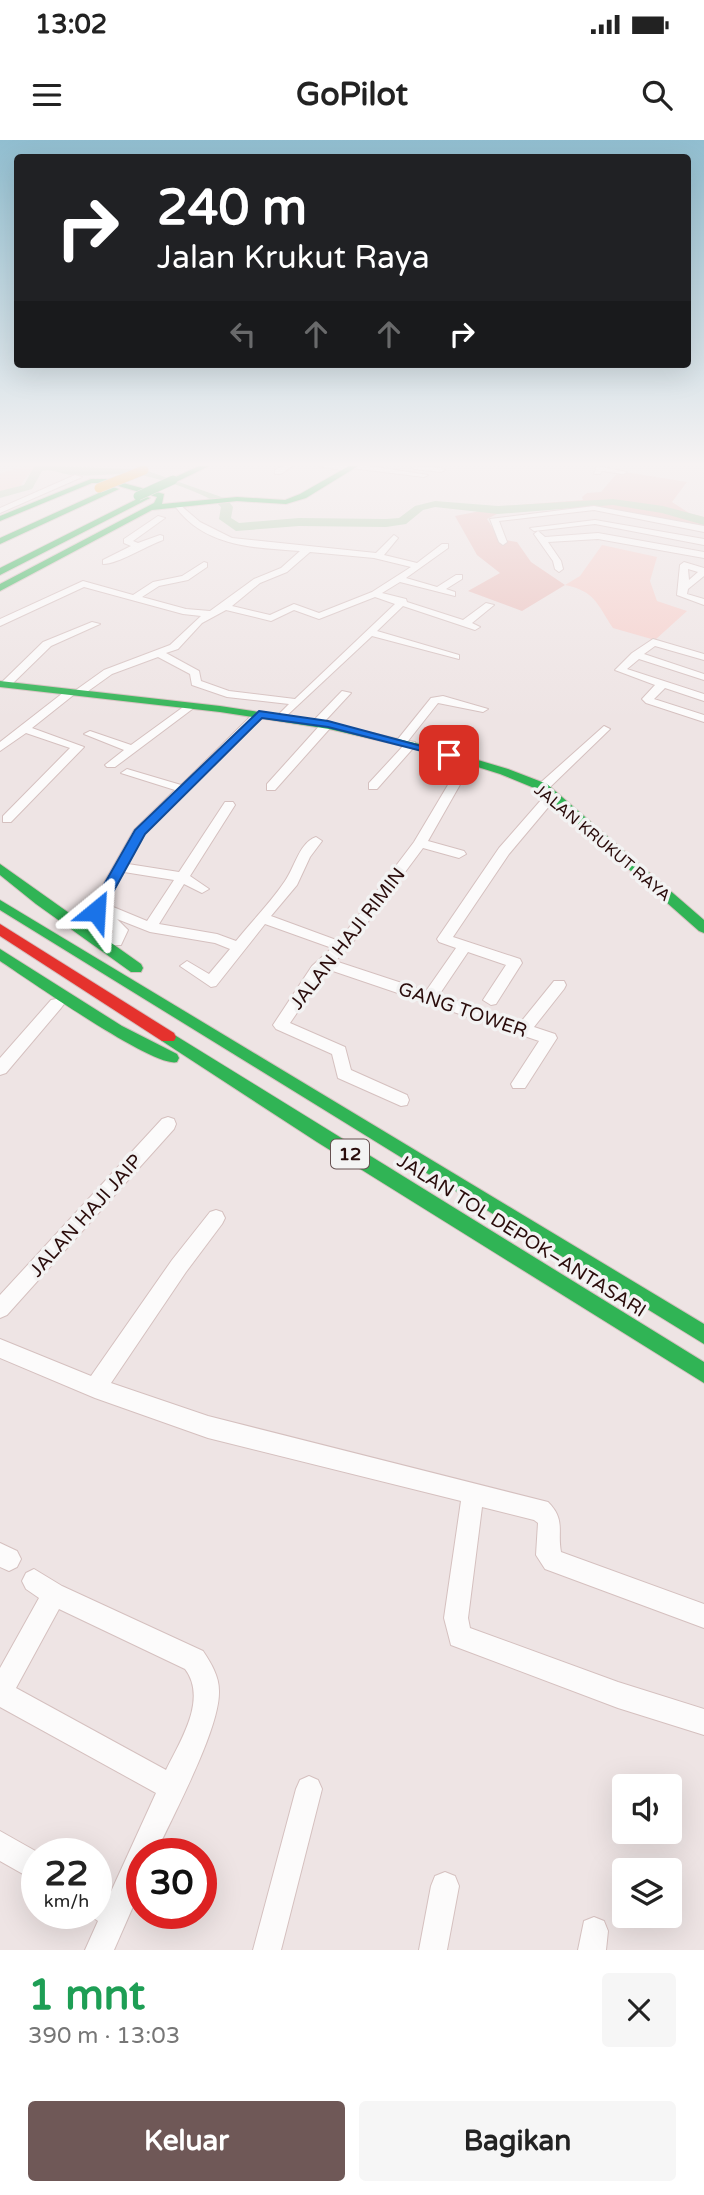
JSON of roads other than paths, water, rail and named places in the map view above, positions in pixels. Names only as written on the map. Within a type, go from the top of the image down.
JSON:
[{"type":"main road","points":[[0,562],[24,550]]},
{"type":"main road","points":[[0,572],[38,550]]},
{"type":"main road","points":[[0,588],[55,550]]},
{"type":"main road","name":"JALAN KRUKUT RAYA","points":[[7,682],[82,689],[190,707],[259,714],[292,707],[514,773],[548,791],[704,928]]},
{"type":"main road","points":[[0,868],[41,901],[328,1106]]},
{"type":"main road","name":"JALAN TOL DEPOK–ANTASARI","points":[[0,904],[704,1335]]},
{"type":"main road","name":"JALAN TOL DEPOK–ANTASARI","points":[[0,929],[323,1137],[704,1373]]},
{"type":"main road","points":[[0,954],[117,1030],[323,1137]]},
{"type":"street","points":[[106,562],[131,550]]},
{"type":"street","points":[[0,748],[114,669],[160,654],[185,638],[191,628],[209,614],[225,607],[257,582],[284,570],[306,550]]},
{"type":"street","points":[[323,550],[378,556],[431,567]]},
{"type":"street","points":[[378,556],[383,550]]},
{"type":"street","points":[[225,607],[271,618],[294,607],[319,617],[375,594],[439,550]]},
{"type":"street","points":[[550,550],[559,569]]},
{"type":"street","points":[[676,550],[701,555]]},
{"type":"street","points":[[134,598],[156,584],[185,578],[204,565]]},
{"type":"street","points":[[704,571],[684,565],[683,596],[704,602]]},
{"type":"street","points":[[684,588],[704,571]]},
{"type":"street","points":[[438,590],[459,577]]},
{"type":"street","points":[[399,579],[452,594]]},
{"type":"street","points":[[0,623],[83,584],[186,612],[209,614]]},
{"type":"street","points":[[375,594],[403,601],[475,627]]},
{"type":"street","points":[[160,654],[195,673],[196,683],[210,690],[292,707],[403,601]]},
{"type":"street","points":[[465,623],[489,605]]},
{"type":"street","points":[[7,682],[47,644],[95,624]]},
{"type":"street","points":[[369,632],[454,657]]},
{"type":"street","points":[[704,656],[653,642],[621,671],[704,698]]},
{"type":"street","points":[[636,655],[704,677]]},
{"type":"street","points":[[662,685],[647,699],[704,719]]},
{"type":"street","points":[[271,787],[346,693]]},
{"type":"street","points":[[373,786],[435,700],[443,699],[483,709]]},
{"type":"street","points":[[111,765],[190,707]]},
{"type":"street","points":[[116,942],[121,929],[97,912],[97,906],[139,832],[259,714]]},
{"type":"street","points":[[491,1000],[515,963],[444,939],[548,791],[604,729]]},
{"type":"street","points":[[7,819],[78,747],[27,730]]},
{"type":"street","points":[[90,734],[133,749]]},
{"type":"street","name":"JALAN HAJI RIMIN","points":[[401,1100],[344,1073],[339,1051],[281,1025],[317,970],[342,947],[420,843],[468,760]]},
{"type":"street","points":[[127,773],[183,789]]},
{"type":"street","points":[[150,927],[229,805]]},
{"type":"street","points":[[187,966],[211,982],[292,882],[304,856],[316,841]]},
{"type":"street","points":[[420,843],[458,854]]},
{"type":"street","points":[[118,867],[182,877],[202,889]]},
{"type":"street","points":[[97,906],[150,927],[217,939],[239,947]]},
{"type":"street","points":[[262,918],[342,947]]},
{"type":"street","points":[[429,998],[465,946]]},
{"type":"street","name":"GANG TOWER","points":[[325,963],[549,1038],[519,1084]]},
{"type":"street","points":[[523,1030],[559,985]]},
{"type":"street","points":[[0,1069],[56,1004]]},
{"type":"street","name":"JALAN HAJI JAIP","points":[[1,1307],[168,1124]]},
{"type":"street","points":[[95,1388],[179,1266],[216,1218]]},
{"type":"street","points":[[0,1348],[95,1388],[208,1427],[544,1512],[549,1519],[548,1555],[553,1561],[704,1616]]},
{"type":"street","points":[[474,1494],[456,1618],[460,1636],[471,1643],[618,1695],[704,1722]]},
{"type":"street","points":[[112,1897],[171,1787],[198,1730],[208,1702],[207,1681],[203,1670],[194,1660],[44,1588],[0,1693],[171,1787]]},
{"type":"street","points":[[267,1950],[309,1789]]},
{"type":"street","points":[[0,1845],[21,1858]]},
{"type":"street","points":[[433,1950],[445,1886]]},
{"type":"street","points":[[99,1950],[102,1929]]}]
